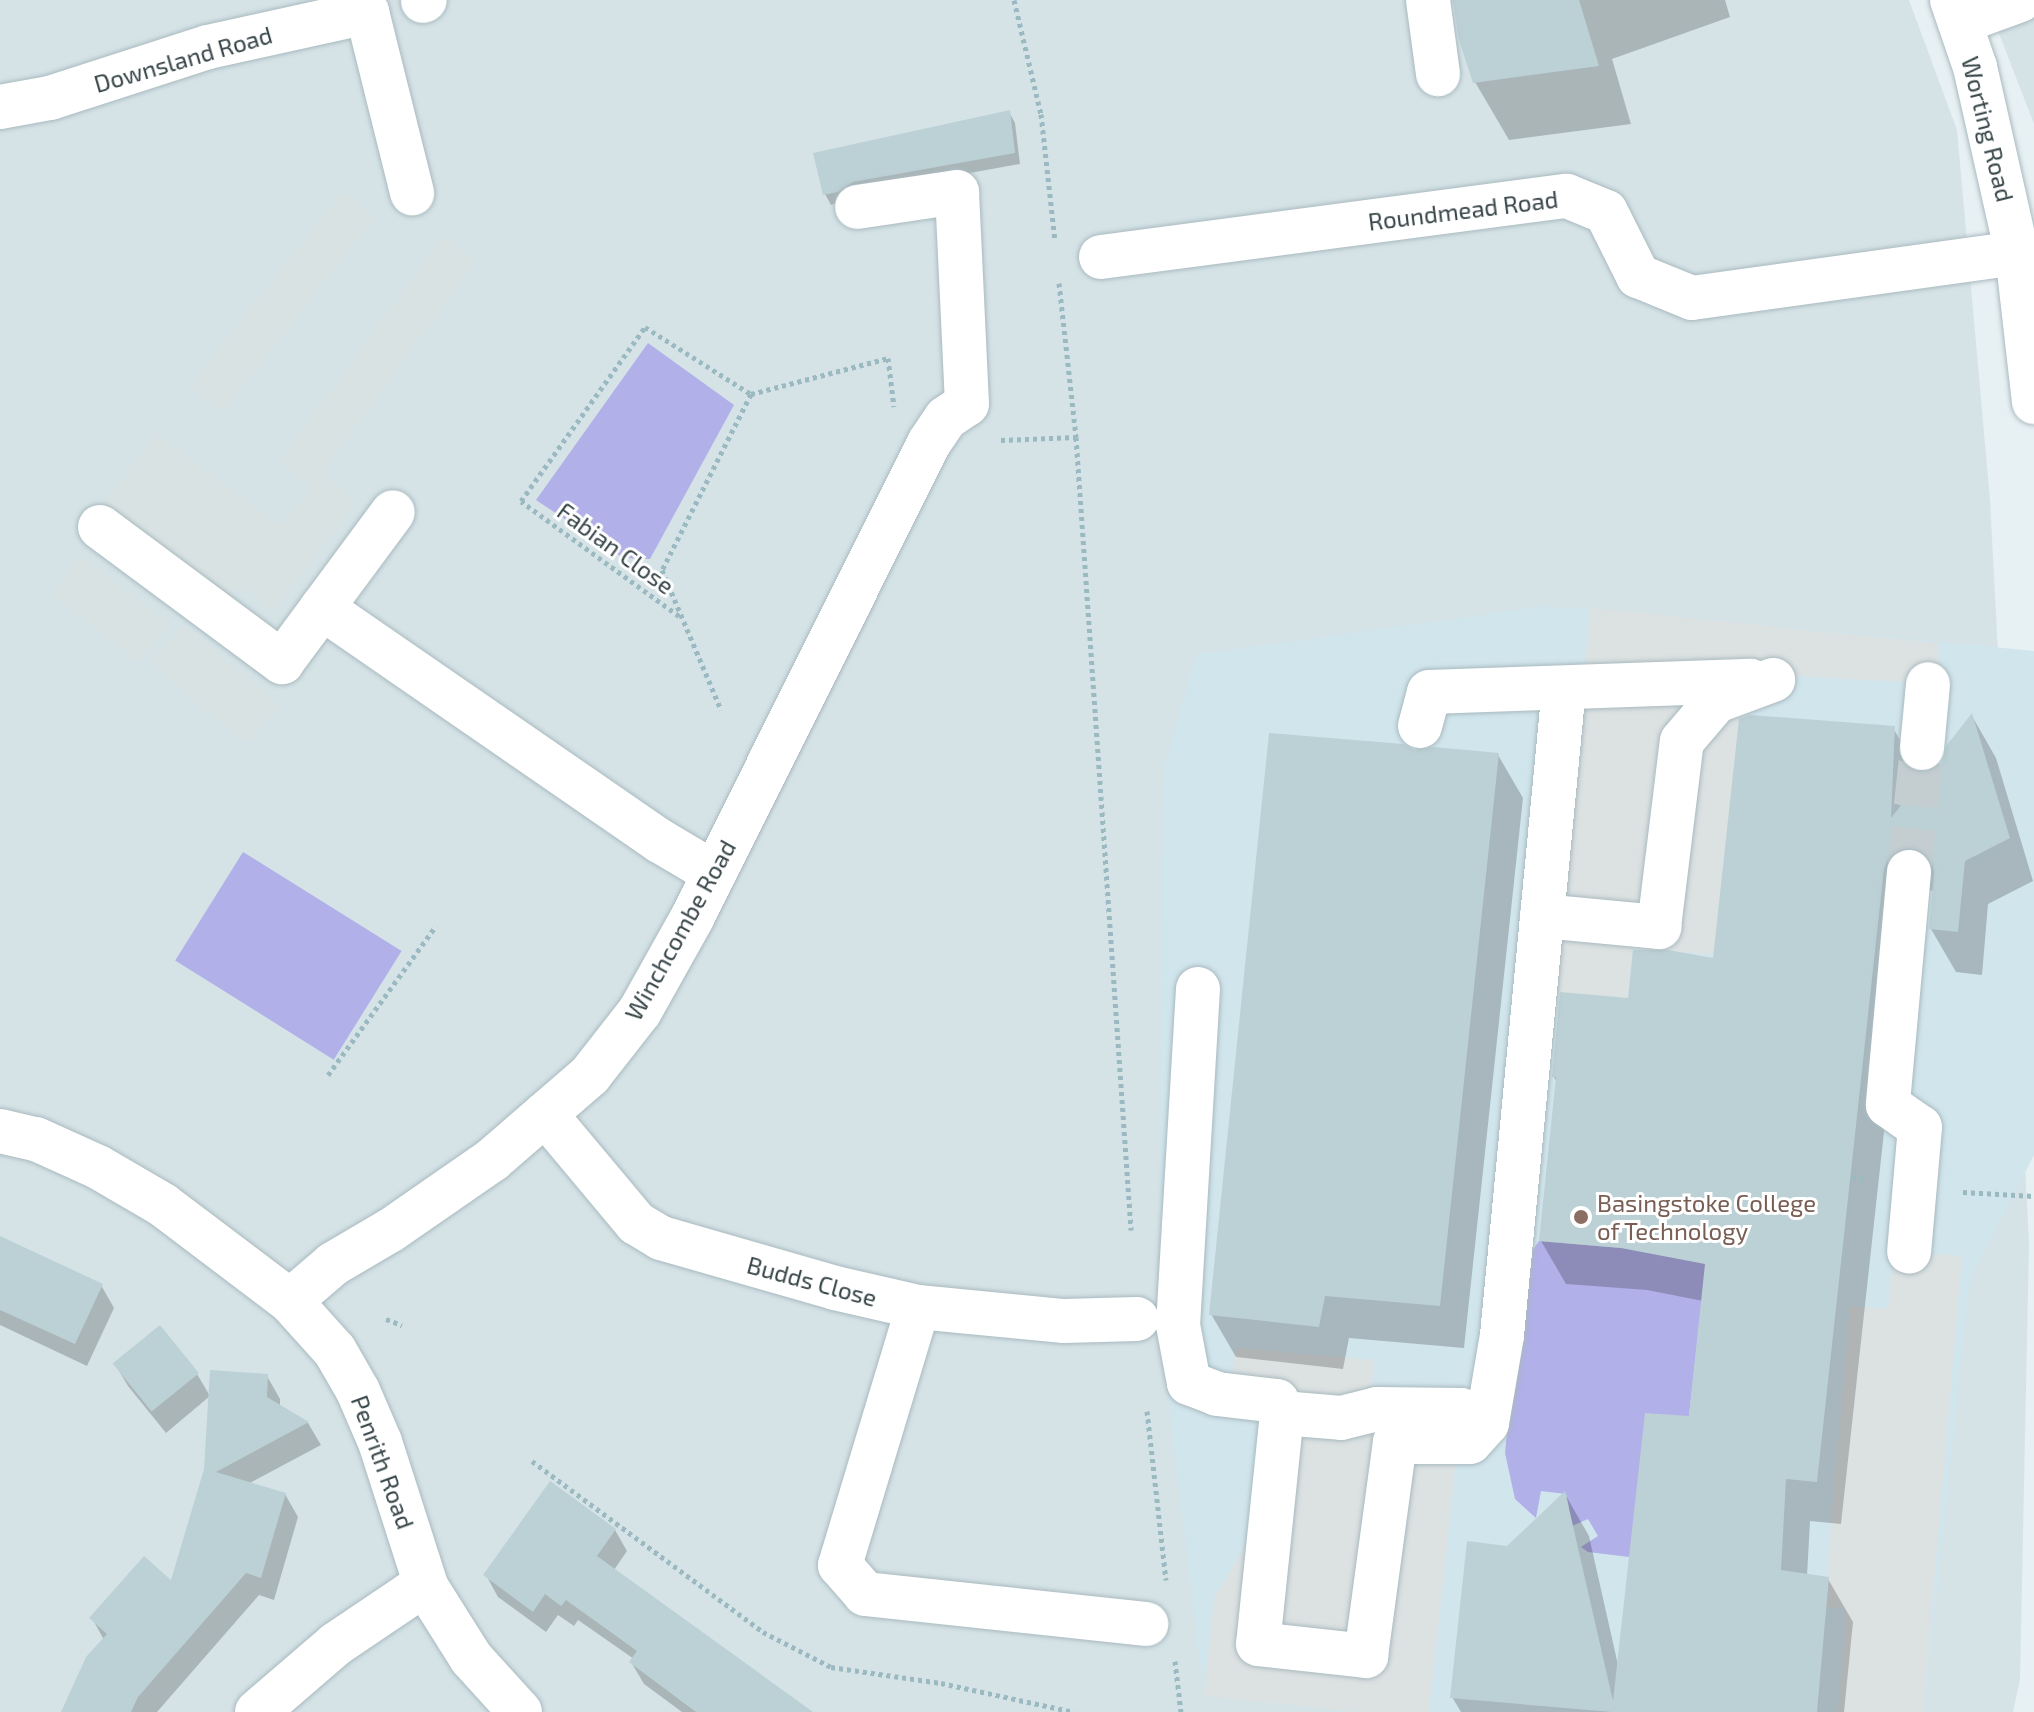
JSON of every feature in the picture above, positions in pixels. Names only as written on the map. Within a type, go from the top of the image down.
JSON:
[{"type":"street","points":[[1428,0],[1438,74]]},
{"type":"street","points":[[1956,11],[2020,0]]},
{"type":"street","name":"Worting Road","points":[[1956,11],[1975,67],[2017,253],[2034,402]]},
{"type":"street","name":"Downsland Road","points":[[0,107],[50,98],[208,47],[367,12],[412,193]]},
{"type":"street","name":"Winchcombe Road","points":[[290,1301],[333,1264],[404,1221],[492,1160],[590,1075],[640,1011],[714,873],[912,430],[946,418],[967,404],[957,192],[857,207]]},
{"type":"street","name":"Roundmead Road","points":[[1101,257],[1567,196],[1606,212],[1638,276],[1692,298],[2017,253]]},
{"type":"street","points":[[100,527],[282,662],[393,512]]},
{"type":"street","points":[[322,608],[660,841],[714,873]]},
{"type":"street","points":[[1420,726],[1429,692],[1773,680],[1716,701],[1682,741],[1659,927],[1542,916]]},
{"type":"street","points":[[1922,748],[1928,684]]},
{"type":"street","points":[[1198,989],[1178,1325],[1189,1383],[1217,1394],[1277,1401],[1282,1413],[1258,1644],[1366,1656],[1395,1442],[1470,1442],[1487,1423],[1502,1335],[1564,688]]},
{"type":"street","points":[[1909,872],[1888,1105],[1920,1127],[1909,1252]]},
{"type":"street","name":"Budds Close","points":[[545,1114],[636,1223],[661,1238],[820,1284],[918,1307],[1064,1321],[1137,1319]]},
{"type":"street","name":"Penrith Road","points":[[0,1131],[36,1139],[130,1184],[237,1258],[290,1301],[335,1351],[358,1391],[380,1442],[427,1588],[471,1658],[520,1712]]},
{"type":"street","points":[[918,1307],[840,1565],[865,1594],[1157,1610]]},
{"type":"street","points":[[1282,1413],[1341,1418],[1377,1409],[1461,1410],[1487,1423]]},
{"type":"street","points":[[257,1712],[336,1644],[410,1594],[427,1588]]},
{"type":"path","points":[[1014,0],[1041,114],[1056,252]]},
{"type":"path","points":[[1058,268],[1076,437],[1132,1240]]},
{"type":"path","name":"Fabian Close","points":[[645,327],[751,394],[662,570],[679,616],[521,501],[645,327]]},
{"type":"path","points":[[751,394],[888,358],[912,430]]},
{"type":"path","points":[[679,616],[721,710]]},
{"type":"path","points":[[328,1075],[436,926]]},
{"type":"path","points":[[1953,1191],[2034,1196]]},
{"type":"path","points":[[395,1322],[399,1313]]},
{"type":"path","points":[[386,1319],[402,1325]]},
{"type":"path","points":[[1146,1396],[1157,1610]]},
{"type":"path","points":[[532,1461],[763,1632],[831,1667],[941,1683],[1074,1712]]},
{"type":"path","points":[[1175,1655],[1181,1712]]},
{"type":"shaded area","points":[[0,0],[1909,0],[1957,130],[1990,500],[2029,1243],[2020,1679],[2013,1712],[0,1712]]},
{"type":"shaded area","points":[[1986,0],[2034,0],[2034,124]]},
{"type":"shaded area","points":[[342,192],[374,217],[222,412],[190,387]]},
{"type":"shaded area","points":[[442,237],[475,261],[321,474],[356,502],[273,611],[237,584],[228,596],[104,503],[156,434],[280,526],[311,487],[279,463]]},
{"type":"shaded area","points":[[648,343],[734,405],[650,559],[623,558],[536,500]]},
{"type":"shaded area","points":[[81,556],[168,624],[139,662],[51,594]]},
{"type":"shaded area","name":"Basingstoke College of Technology","points":[[1538,607],[1590,608],[2034,651],[2034,1155],[1970,1280],[1924,1712],[1349,1712],[1204,1696],[1159,1323],[1163,773],[1196,655]]},
{"type":"shaded area","points":[[1590,608],[1938,643],[1939,684],[1743,673],[1718,955],[1632,948],[1628,999],[1557,993]]},
{"type":"shaded area","points":[[183,624],[279,704],[246,743],[150,663]]},
{"type":"shaded area","points":[[243,852],[402,951],[334,1060],[175,961]]},
{"type":"shaded area","points":[[1712,1209],[1689,1416],[1654,1560],[1588,1552],[1581,1547],[1598,1536],[1588,1519],[1572,1526],[1562,1525],[1569,1507],[1566,1494],[1541,1491],[1536,1518],[1515,1499],[1505,1453],[1515,1348],[1532,1251],[1539,1241],[1621,1248]]},
{"type":"shaded area","points":[[1893,1250],[1962,1256],[1923,1712],[1838,1712],[1846,1609],[1824,1607],[1850,1306],[1888,1309]]},
{"type":"shaded area","points":[[1235,1348],[1374,1360],[1372,1386],[1456,1461],[1429,1712],[1355,1712],[1204,1696],[1214,1598],[1265,1514],[1275,1407],[1231,1402]]},
{"type":"building","points":[[1453,0],[1579,0],[1599,66],[1473,83],[1459,40]]},
{"type":"building","points":[[1010,110],[1015,153],[853,182],[838,192],[823,195],[813,153]]},
{"type":"building","points":[[1972,713],[2010,838],[1965,861],[1958,932],[1929,929],[1934,873],[1932,862],[1924,852],[1912,847],[1899,849],[1889,857],[1884,869],[1817,1482],[1786,1479],[1781,1570],[1829,1577],[1817,1712],[1612,1712],[1450,1698],[1467,1541],[1507,1546],[1565,1491],[1613,1701],[1645,1413],[1689,1416],[1705,1264],[1621,1248],[1539,1241],[1556,1077],[1552,1077],[1560,992],[1628,998],[1633,950],[1668,950],[1713,958],[1739,719],[1750,715],[1895,726],[1891,818],[1927,772],[1942,763],[1947,745]]},
{"type":"building","points":[[1269,733],[1403,744],[1414,750],[1433,747],[1499,753],[1440,1306],[1325,1296],[1319,1327],[1209,1315]]},
{"type":"building","points":[[0,1236],[103,1284],[75,1344],[0,1310]]},
{"type":"building","points":[[160,1325],[199,1373],[152,1412],[113,1363]]},
{"type":"building","points":[[210,1370],[268,1374],[267,1397],[309,1422],[216,1472],[286,1493],[261,1578],[246,1573],[138,1697],[131,1712],[61,1712],[86,1657],[107,1634],[89,1618],[144,1556],[171,1580],[204,1469]]},
{"type":"building","points":[[550,1481],[616,1529],[597,1556],[813,1712],[696,1712],[629,1662],[637,1651],[566,1600],[561,1606],[545,1594],[533,1612],[483,1575]]},
{"type":"tunnel","points":[[1909,872],[1922,748]]},
{"type":"place","name":"Basingstoke College of Technology","points":[[1581,1217]]}]
